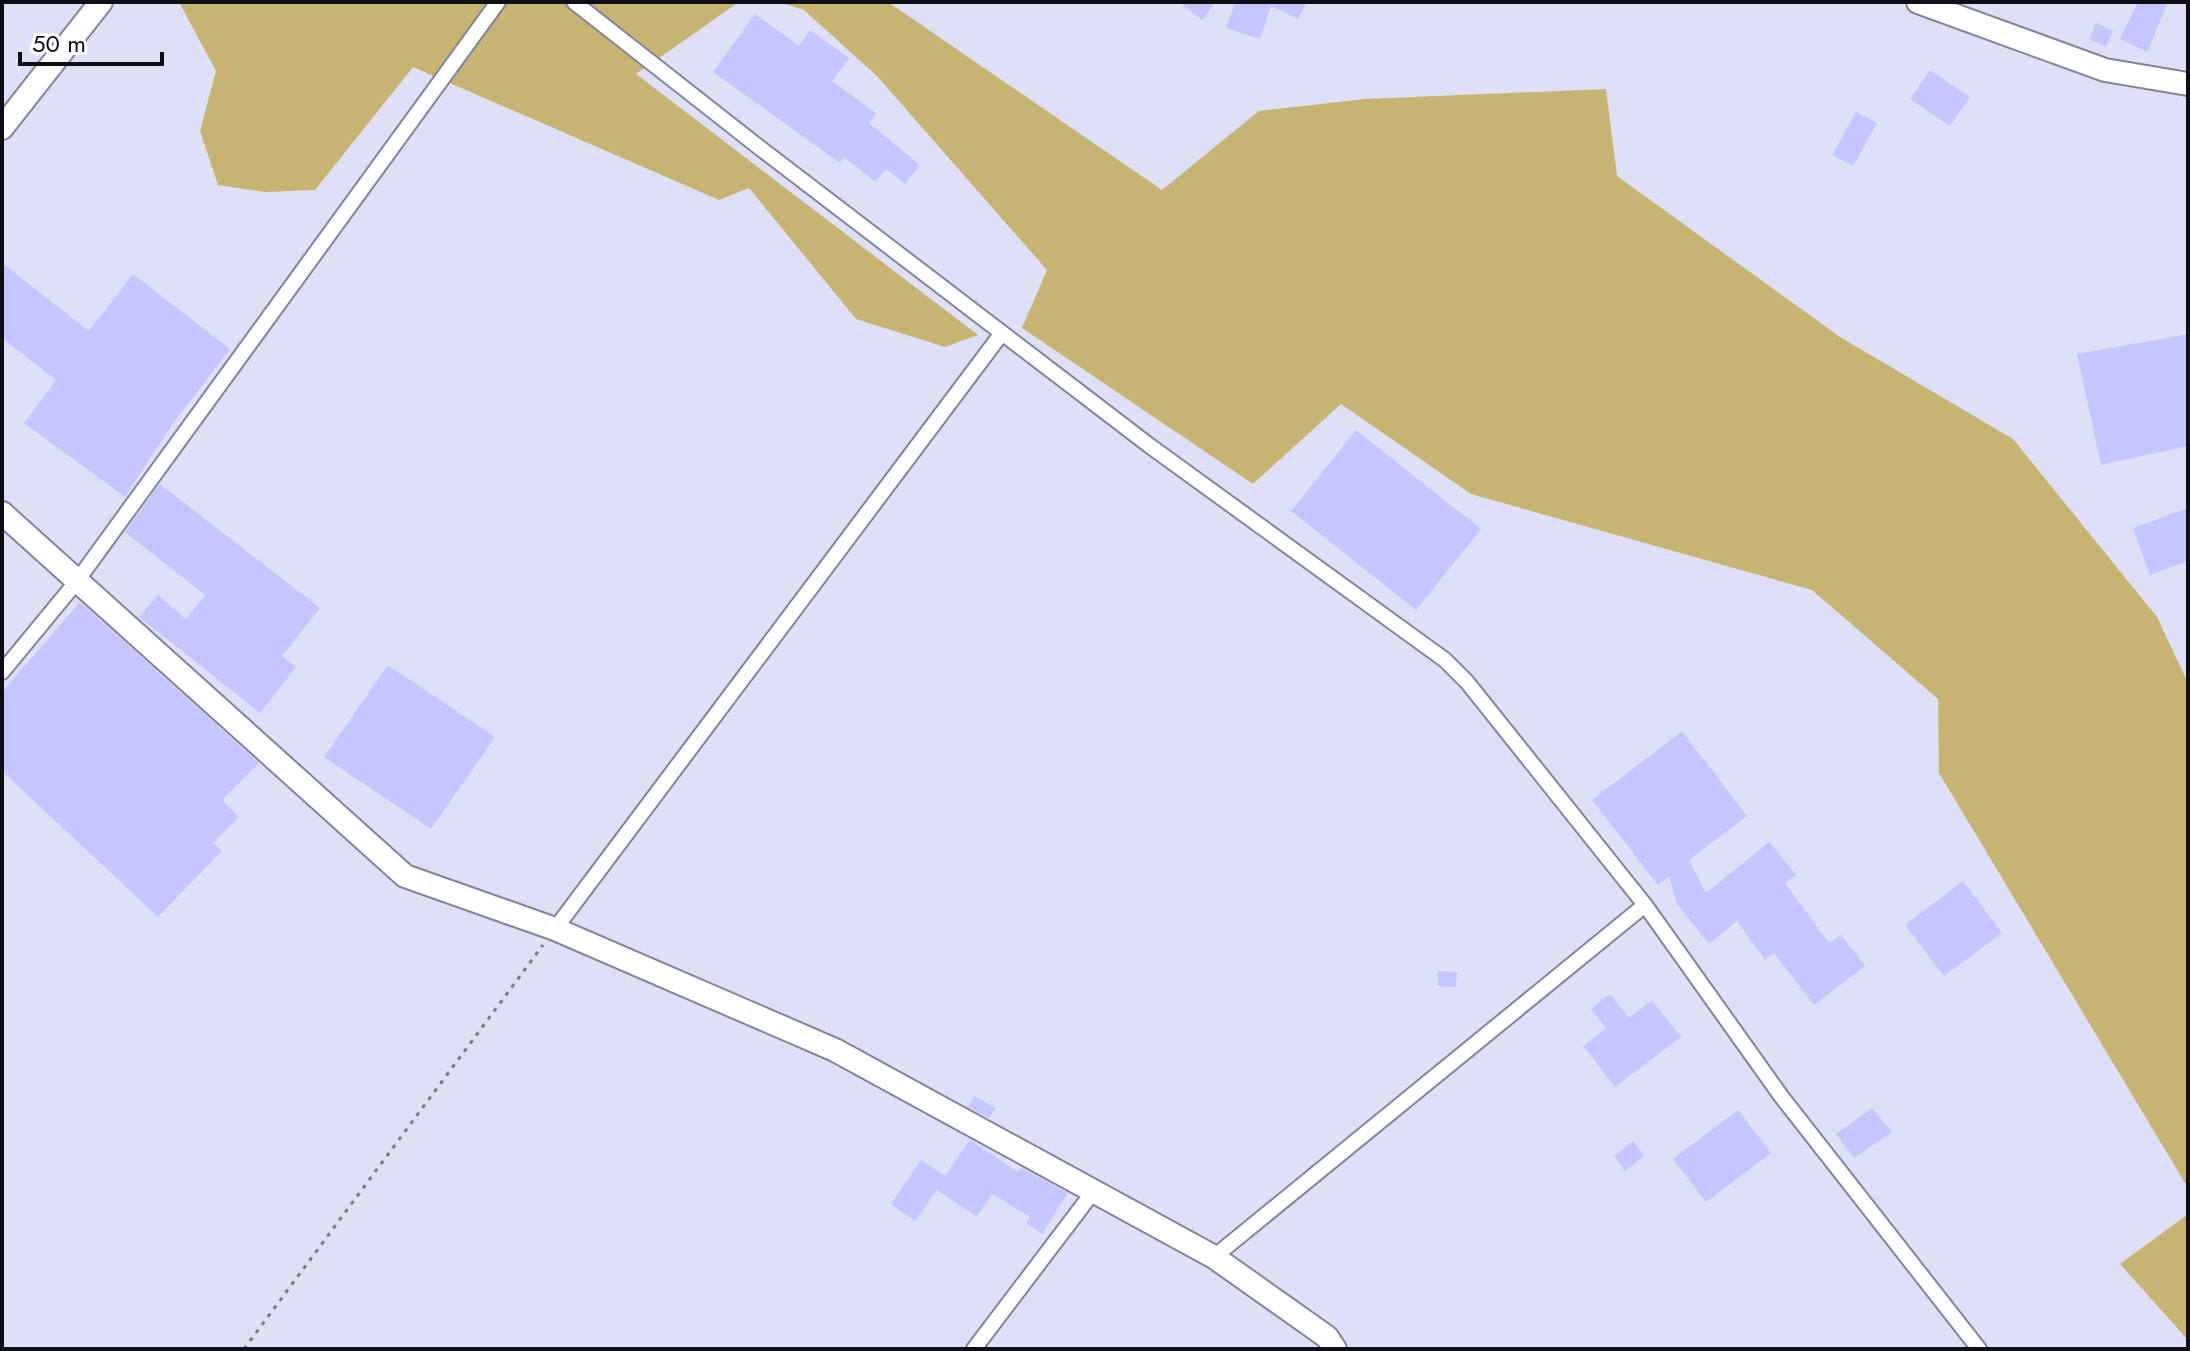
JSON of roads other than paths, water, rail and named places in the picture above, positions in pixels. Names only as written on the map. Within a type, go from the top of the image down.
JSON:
[{"type":"street","points":[[2,128],[101,2]]},
{"type":"street","points":[[2,672],[77,581],[498,2]]},
{"type":"street","points":[[574,2],[1150,446],[1445,660],[1467,682],[1645,905],[1781,1096],[1979,1349]]},
{"type":"street","points":[[1918,2],[2105,70],[2188,84]]},
{"type":"street","points":[[555,929],[1002,333]]},
{"type":"street","points":[[2,513],[405,876],[555,929],[835,1050],[1214,1257],[1327,1337],[1335,1349]]},
{"type":"street","points":[[1214,1257],[1645,905]]},
{"type":"street","points":[[974,1349],[1093,1192]]}]
